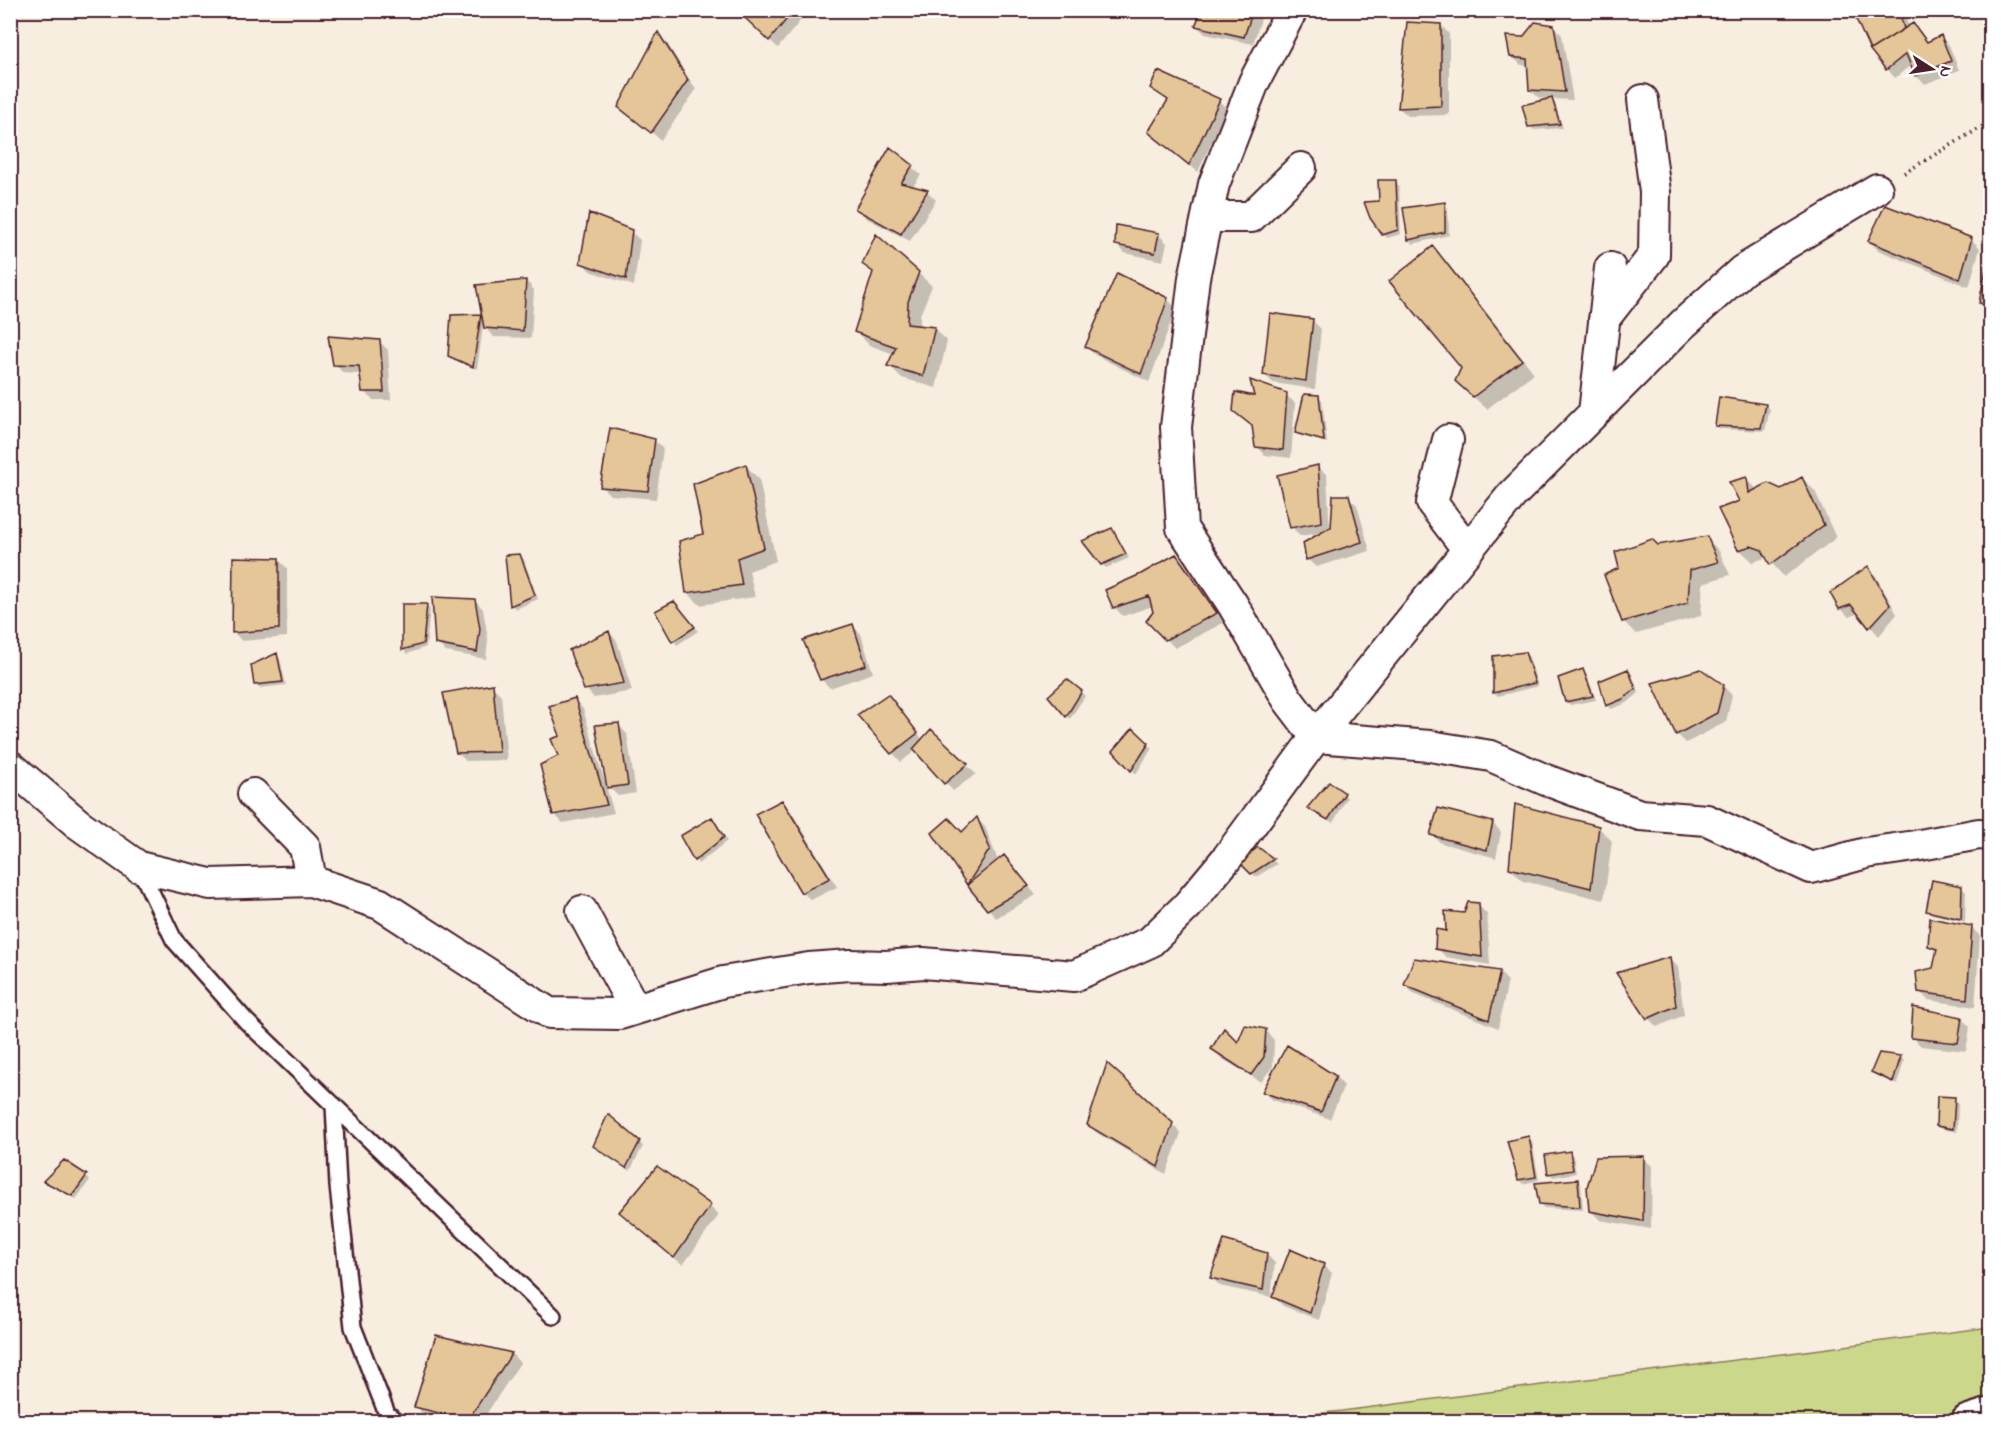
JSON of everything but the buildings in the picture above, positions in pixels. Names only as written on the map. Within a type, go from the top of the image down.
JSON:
[{"type":"highway","points":[[1968,1422],[1990,1414]]},
{"type":"street","points":[[1292,10],[1254,82],[1214,184],[1194,278],[1176,427],[1182,528],[1233,605],[1288,700],[1316,737],[1430,746],[1491,756],[1546,780],[1640,815],[1707,820],[1812,868],[1866,853],[1979,834],[1990,835]]},
{"type":"street","points":[[1604,319],[1654,255],[1655,192],[1643,100]]},
{"type":"street","points":[[1207,217],[1251,217],[1301,168]]},
{"type":"street","points":[[10,766],[78,823],[139,867],[210,885],[311,881],[380,904],[549,1013],[620,1014],[723,982],[809,968],[923,963],[1074,976],[1150,942],[1187,906],[1227,858],[1316,737],[1512,495],[1683,324],[1743,270],[1877,189]]},
{"type":"street","points":[[1594,413],[1610,268]]},
{"type":"street","points":[[1448,440],[1432,503],[1468,550]]},
{"type":"street","points":[[252,794],[305,847],[311,881]]},
{"type":"street","points":[[582,911],[635,1009]]},
{"type":"lane","points":[[139,867],[174,940],[246,1021],[553,1316]]},
{"type":"lane","points":[[334,1105],[338,1186],[353,1327],[387,1414],[396,1422]]},
{"type":"path","points":[[1877,189],[1990,122]]},
{"type":"green space","points":[[1990,1327],[1990,1421],[1238,1422],[1342,1411]]}]
